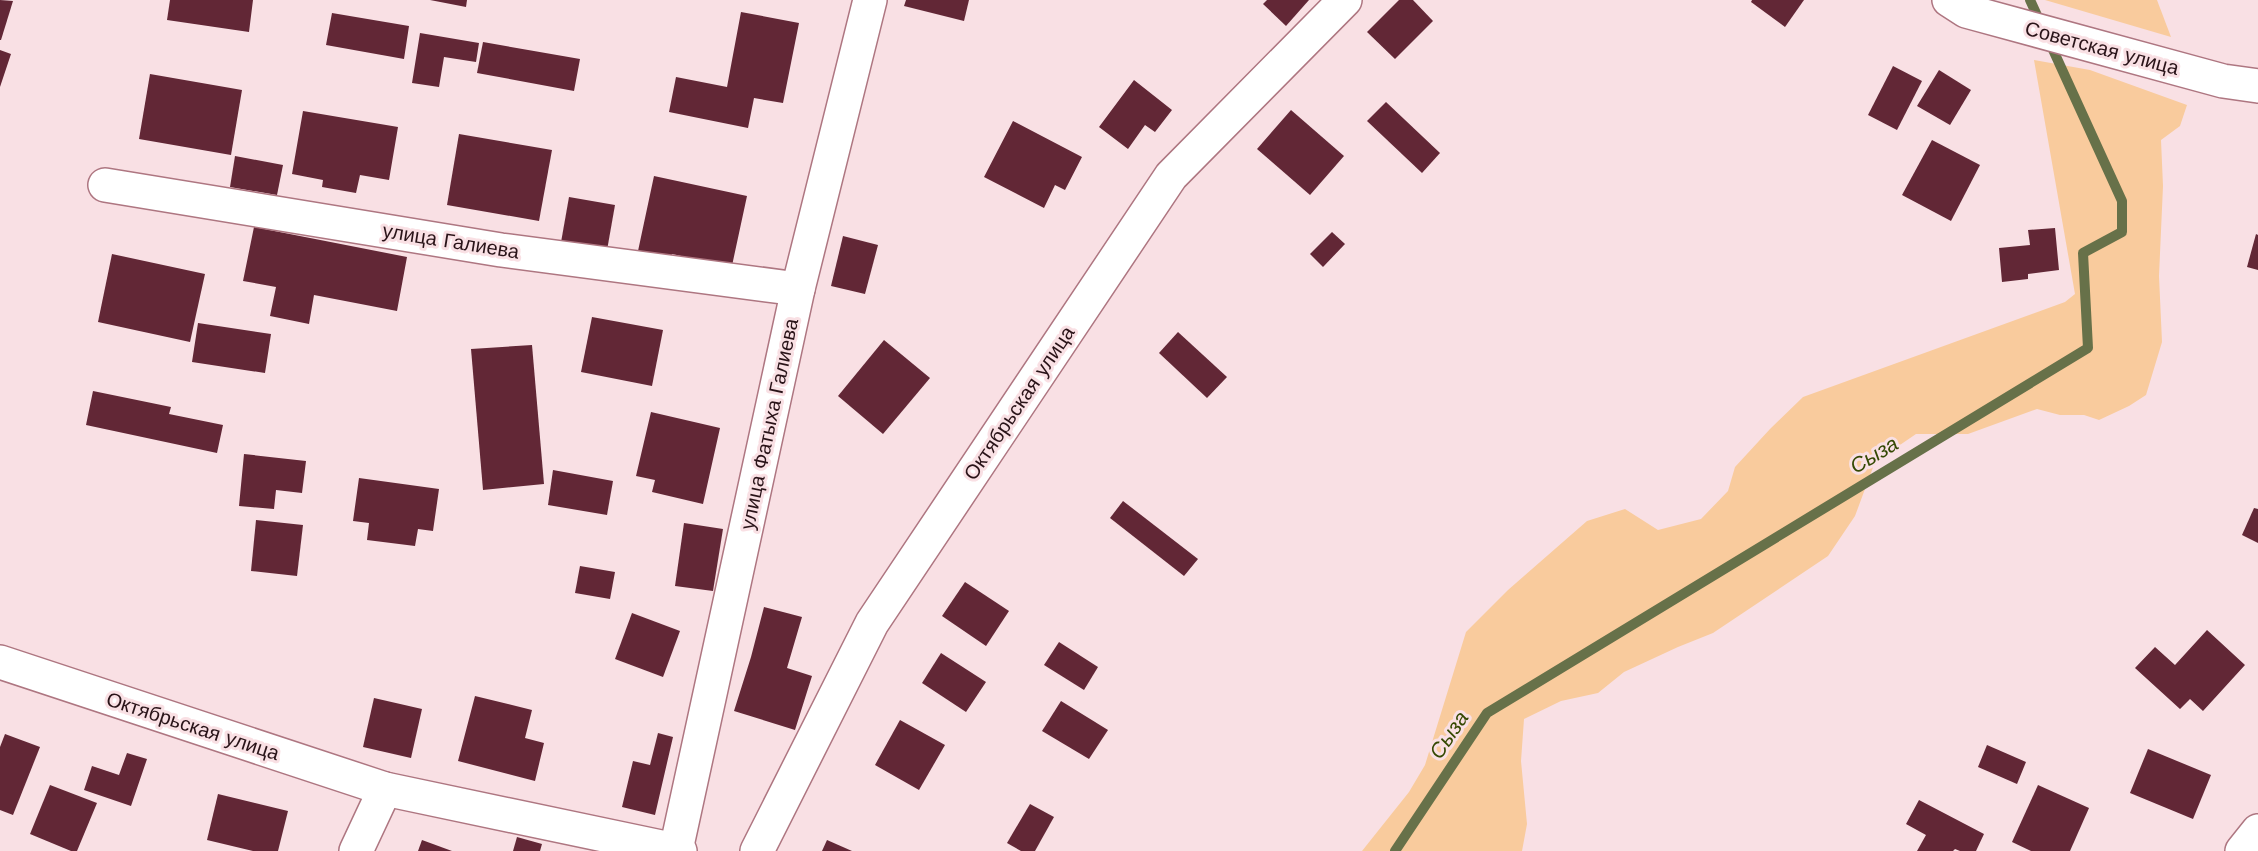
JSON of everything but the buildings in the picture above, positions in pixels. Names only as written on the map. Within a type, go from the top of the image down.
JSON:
[{"type":"street","name":"улица Фатыха Галиева","points":[[678,850],[798,289],[870,0]]},
{"type":"street","name":"Октябрьская улица","points":[[758,851],[872,623],[1171,176],[1345,0]]},
{"type":"street","name":"Советская улица","points":[[1957,6],[2223,81],[2258,86]]},
{"type":"street","name":"улица Галиева","points":[[105,185],[501,250],[798,289]]},
{"type":"street","name":"Октябрьская улица","points":[[0,662],[386,789],[678,850]]},
{"type":"street","points":[[356,851],[386,789]]},
{"type":"street","points":[[2241,851],[2258,831]]},
{"type":"shaded area","points":[[2045,0],[2157,0],[2171,37]]},
{"type":"shaded area","points":[[2034,60],[2090,70],[2187,105],[2180,126],[2161,140],[2163,186],[2159,276],[2162,342],[2146,395],[2099,420],[2084,415],[2060,415],[2037,409],[1968,434],[1916,434],[1875,462],[1855,516],[1828,556],[1713,633],[1624,672],[1598,693],[1561,701],[1524,719],[1521,761],[1527,824],[1522,851],[1362,851],[1409,792],[1425,765],[1466,632],[1508,590],[1587,521],[1625,509],[1658,530],[1701,519],[1728,491],[1735,467],[1803,397],[2065,302],[2075,294]]},
{"type":"waterway","name":"Сыза","points":[[2030,0],[2041,24]]},
{"type":"waterway","name":"Сыза","points":[[1395,851],[1487,713],[2088,348],[2083,253],[2122,232],[2122,201],[2049,41]]}]
